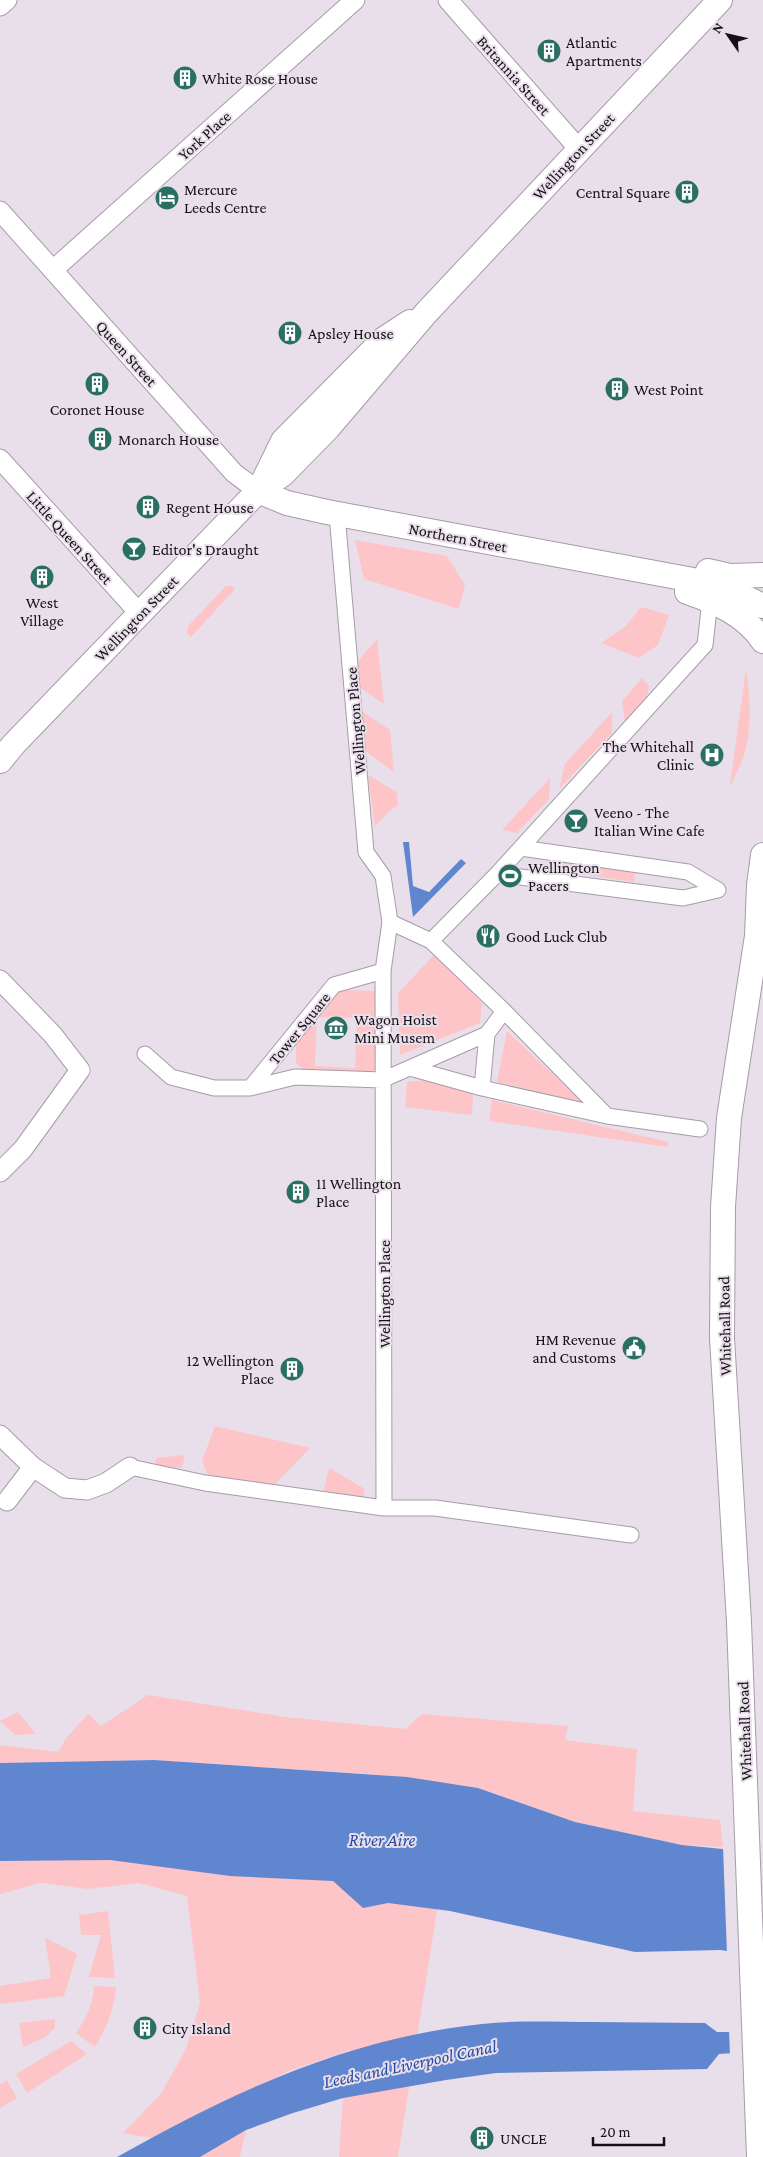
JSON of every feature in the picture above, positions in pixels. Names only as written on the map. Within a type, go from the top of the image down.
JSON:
[{"type":"street","points":[[0,6],[7,0]]},
{"type":"street","name":"York Place","points":[[53,270],[355,0]]},
{"type":"street","name":"Britannia Street","points":[[448,0],[580,149]]},
{"type":"street","name":"Wellington Street","points":[[5,753],[258,491],[283,474],[328,428],[426,313],[720,0]]},
{"type":"street","name":"Queen Street","points":[[0,211],[234,473],[258,491]]},
{"type":"street","name":"Little Queen Street","points":[[0,459],[140,614]]},
{"type":"street","name":"Northern Street","points":[[258,491],[287,503],[337,514],[693,580],[730,590],[763,606]]},
{"type":"street","name":"Wellington Place","points":[[337,514],[366,852],[383,876],[390,922],[383,971],[384,1508]]},
{"type":"street","points":[[661,575],[675,568],[695,568],[730,576],[763,575]]},
{"type":"street","name":"Northern Street","points":[[661,575],[673,588],[710,600],[745,621],[754,628],[763,641]]},
{"type":"street","points":[[431,941],[521,848],[705,644],[710,600]]},
{"type":"street","points":[[497,874],[683,898],[718,890],[688,872],[521,848]]},
{"type":"street","name":"Whitehall Road","points":[[760,2095],[756,2065],[739,1622],[722,1338],[723,1207],[729,1118],[756,936],[763,855]]},
{"type":"street","points":[[390,922],[431,941],[504,1011],[607,1116]]},
{"type":"street","name":"Tower Square","points":[[250,1088],[334,985],[383,971]]},
{"type":"street","points":[[0,980],[54,1035],[80,1070],[23,1149],[0,1172]]},
{"type":"street","points":[[145,1054],[171,1078],[214,1088],[250,1088],[295,1077],[382,1080],[487,1034],[504,1011]]},
{"type":"street","points":[[482,1088],[487,1034]]},
{"type":"street","points":[[410,1068],[482,1088],[607,1116],[700,1129]]},
{"type":"street","points":[[0,1435],[33,1467],[65,1488],[87,1490],[106,1483],[130,1466],[205,1483],[384,1508],[435,1508],[631,1535]]},
{"type":"street","points":[[7,1501],[33,1467]]},
{"type":"street","points":[[759,2157],[760,2095]]},
{"type":"shaded area","points":[[355,540],[447,556],[465,585],[459,609],[364,579]]},
{"type":"shaded area","points":[[226,586],[232,586],[235,589],[191,637],[187,634],[188,626]]},
{"type":"shaded area","points":[[641,607],[669,615],[658,645],[639,658],[601,643],[626,626]]},
{"type":"shaded area","points":[[377,639],[384,704],[359,687],[356,663]]},
{"type":"shaded area","points":[[746,669],[749,689],[749,732],[744,756],[730,785]]},
{"type":"shaded area","points":[[642,678],[649,686],[647,699],[625,723],[622,701]]},
{"type":"shaded area","points":[[361,711],[390,730],[394,772],[365,751]]},
{"type":"shaded area","points":[[612,712],[612,733],[559,789],[565,764]]},
{"type":"shaded area","points":[[368,775],[397,792],[398,806],[389,811],[375,827]]},
{"type":"shaded area","points":[[550,778],[549,799],[517,833],[502,830]]},
{"type":"shaded area","points":[[563,858],[636,870],[634,882],[561,871]]},
{"type":"shaded area","points":[[434,955],[482,1003],[480,1023],[400,1055],[398,993]]},
{"type":"shaded area","points":[[337,990],[378,991],[375,1073],[305,1071],[296,1063],[296,1039]],"holes":[[[317,1017],[357,1018],[355,1068],[315,1066]]]},
{"type":"shaded area","points":[[507,1031],[582,1102],[497,1082]]},
{"type":"shaded area","points":[[423,1080],[473,1093],[472,1115],[405,1107],[407,1082]]},
{"type":"shaded area","points":[[492,1100],[668,1142],[667,1147],[489,1121]]},
{"type":"shaded area","points":[[215,1426],[310,1448],[274,1485],[209,1478],[202,1461]]},
{"type":"shaded area","points":[[185,1455],[182,1468],[155,1466],[156,1458]]},
{"type":"shaded area","points":[[329,1468],[365,1489],[363,1498],[323,1494]]},
{"type":"shaded area","points":[[148,1695],[285,1717],[405,1729],[422,1714],[568,1726],[565,1740],[637,1749],[633,1811],[720,1820],[723,1847],[682,1845],[575,1822],[478,1788],[457,1785],[398,2157],[339,2157],[343,2098],[350,2050],[289,2071],[151,2138],[123,2133],[161,2094],[186,2049],[200,2003],[187,1896],[139,1883],[88,1889],[41,1883],[0,1894],[0,1861],[395,1776],[154,1760],[0,1763],[0,1745],[58,1752],[67,1737],[88,1714],[101,1726]]},
{"type":"shaded area","points":[[18,1712],[36,1734],[15,1735],[0,1721]]},
{"type":"shaded area","points":[[108,1911],[115,1978],[89,1977],[101,1935],[81,1935],[79,1915]]},
{"type":"shaded area","points":[[45,1938],[77,1954],[64,1996],[0,2004],[0,1986],[51,1978]]},
{"type":"shaded area","points":[[94,1986],[116,1987],[114,2003],[109,2018],[95,2047],[76,2033],[88,2011]]},
{"type":"shaded area","points":[[55,2019],[55,2028],[44,2038],[23,2047],[19,2023]]},
{"type":"shaded area","points":[[71,2041],[87,2054],[27,2093],[16,2074]]},
{"type":"shaded area","points":[[7,2080],[17,2098],[0,2108],[0,2084]]},
{"type":"shaded area","points":[[246,2130],[240,2157],[191,2157]]},
{"type":"water","points":[[403,842],[409,842],[413,886],[429,892],[461,859],[466,863],[413,917]]},
{"type":"water","name":"River Aire","points":[[154,1760],[407,1777],[478,1788],[575,1822],[682,1845],[763,1853],[763,1956],[720,1950],[635,1952],[450,1911],[388,1903],[363,1908],[333,1881],[230,1876],[110,1860],[0,1861],[0,1763]]},
{"type":"water","name":"Leeds and Liverpool Canal","points":[[523,2022],[705,2023],[717,2032],[763,2032],[763,2051],[719,2054],[707,2069],[496,2073],[446,2080],[343,2098],[293,2113],[246,2130],[200,2157],[117,2157],[204,2111],[292,2071],[338,2055],[432,2031],[482,2024]]},
{"type":"pier","points":[[723,1847],[763,1851],[763,1959],[727,1954]]},
{"type":"pier","points":[[729,2029],[763,2029],[763,2053],[730,2056]]},
{"type":"place","name":"Atlantic Apartments","points":[[549,51]]},
{"type":"place","name":"White Rose House","points":[[185,78]]},
{"type":"place","name":"Central Square","points":[[687,192]]},
{"type":"place","name":"Mercure Leeds Centre","points":[[167,198]]},
{"type":"place","name":"Apsley House","points":[[290,333]]},
{"type":"place","name":"Coronet House","points":[[97,384]]},
{"type":"place","name":"West Point","points":[[617,389]]},
{"type":"place","name":"Monarch House","points":[[100,439]]},
{"type":"place","name":"Regent House","points":[[148,507]]},
{"type":"place","name":"Editor's Draught","points":[[134,549]]},
{"type":"place","name":"West Village","points":[[42,577]]},
{"type":"place","name":"The Whitehall Clinic","points":[[712,755]]},
{"type":"place","name":"Veeno - The Italian Wine Cafe","points":[[576,821]]},
{"type":"place","name":"Wellington Pacers","points":[[510,876]]},
{"type":"place","name":"Good Luck Club","points":[[488,936]]},
{"type":"place","name":"Wagon Hoist Mini Musem","points":[[336,1028]]},
{"type":"place","name":"11 Wellington Place","points":[[298,1192]]},
{"type":"place","name":"HM Revenue and Customs","points":[[634,1348]]},
{"type":"place","name":"12 Wellington Place","points":[[292,1369]]},
{"type":"place","name":"City Island","points":[[145,2028]]},
{"type":"place","name":"UNCLE","points":[[482,2138]]}]
